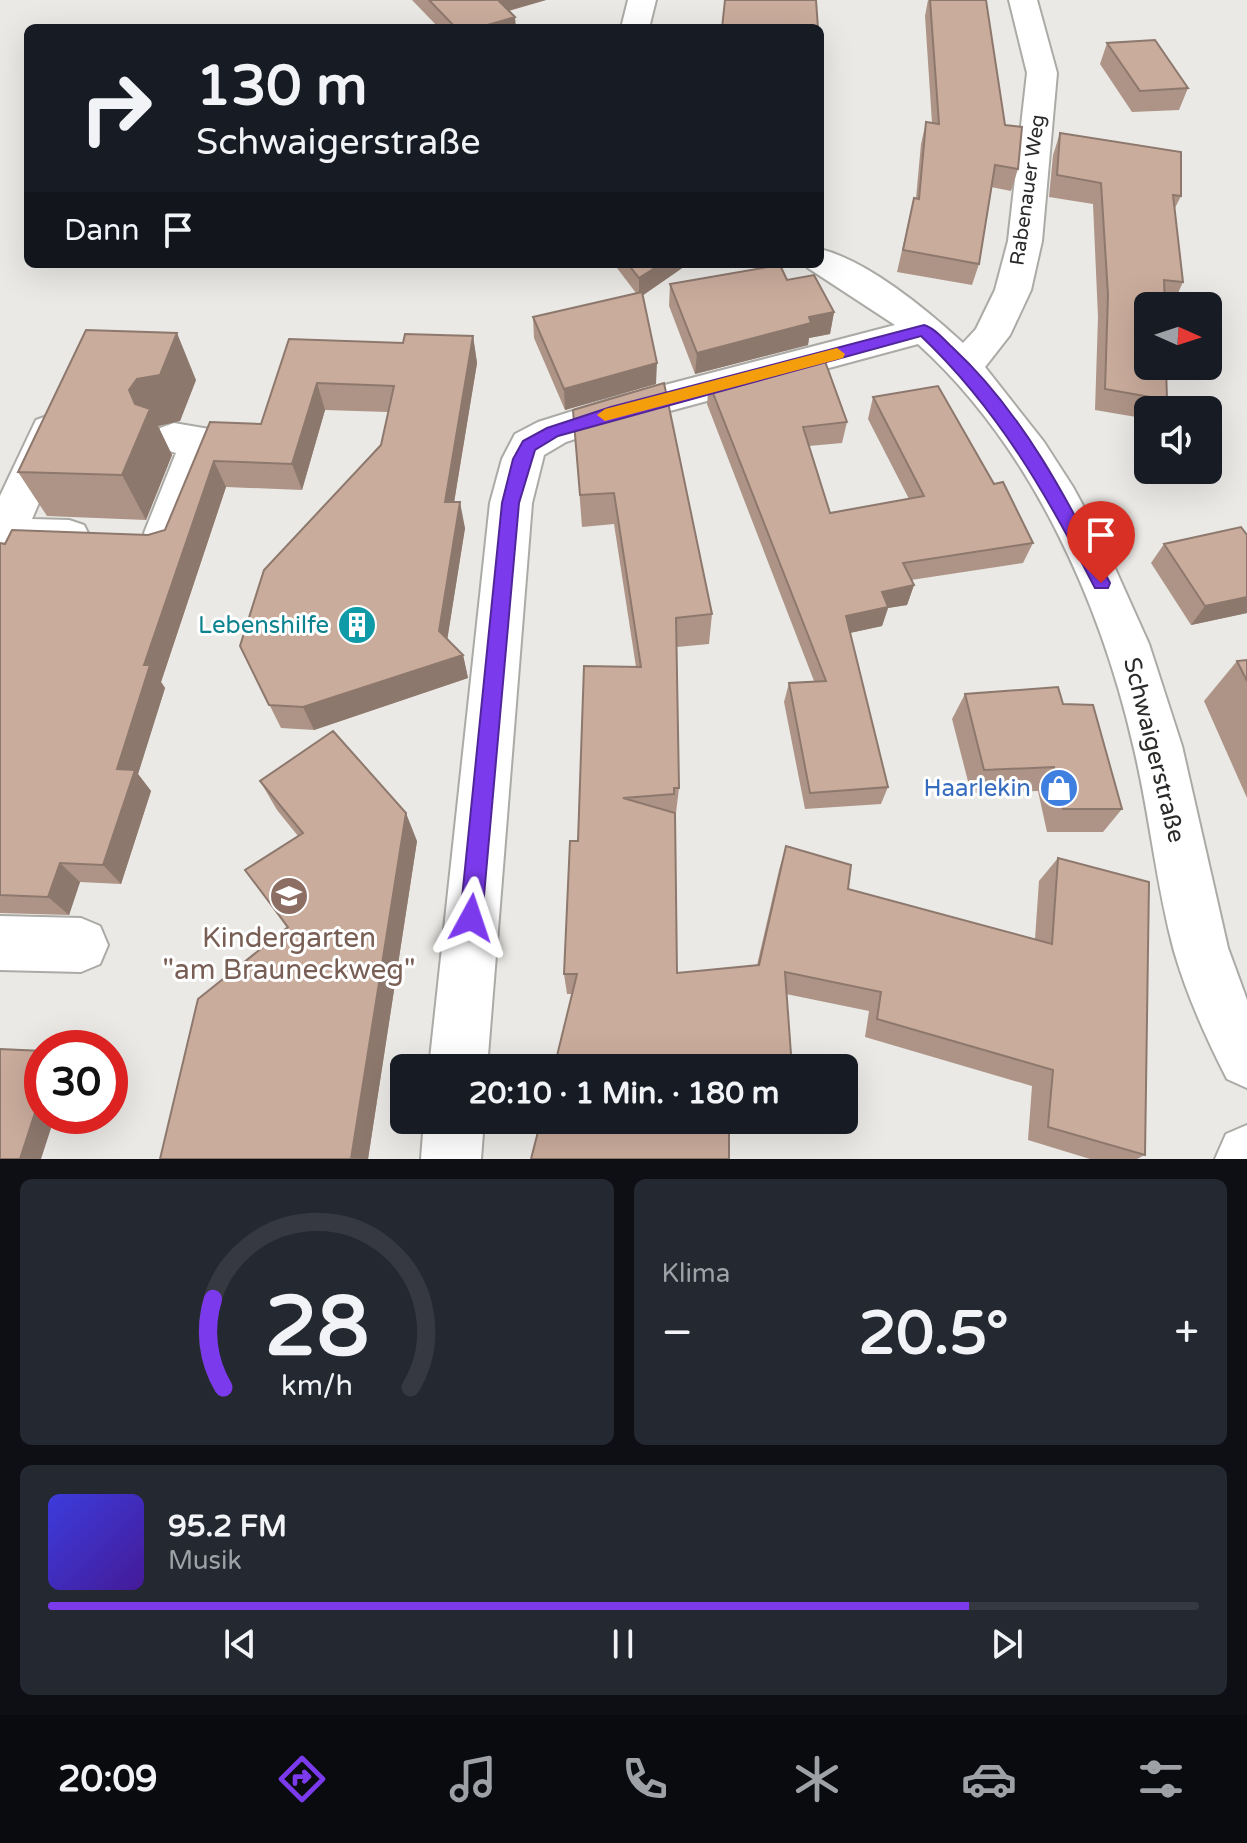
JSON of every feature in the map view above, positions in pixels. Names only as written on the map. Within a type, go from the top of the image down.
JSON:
[{"type":"street","points":[[636,24],[642,0]]},
{"type":"street","name":"Rabenauer Weg","points":[[964,367],[991,335],[1008,301],[1025,241],[1042,73],[1037,43],[1023,0]]},
{"type":"street","name":"Schwaigerstraße","points":[[824,262],[885,299],[964,367],[1017,435],[1053,490],[1101,583],[1126,644],[1158,748],[1209,976],[1247,1059]]},
{"type":"street","points":[[459,1054],[511,503],[522,459],[529,445],[552,432],[611,413],[924,330]]},
{"type":"street","points":[[0,526],[11,518],[65,398]]},
{"type":"street","points":[[0,540],[21,535],[162,540],[201,440],[174,438]]},
{"type":"street","points":[[0,943],[81,945]]},
{"type":"street","points":[[451,1159],[453,1134]]},
{"type":"building","points":[[429,0],[498,0],[515,17],[491,24],[452,24]]},
{"type":"building","points":[[725,0],[816,0],[818,24],[722,24]]},
{"type":"building","points":[[930,0],[986,0],[1005,125],[1022,127],[1018,169],[995,165],[979,264],[903,250],[914,198],[919,199],[926,122],[939,124]]},
{"type":"building","points":[[1155,40],[1188,88],[1140,91],[1107,43]]},
{"type":"building","points":[[1060,133],[1181,152],[1181,196],[1173,195],[1183,282],[1164,280],[1164,292],[1134,292],[1134,380],[1166,380],[1167,396],[1144,396],[1105,389],[1108,295],[1101,183],[1057,175]]},
{"type":"building","points":[[631,268],[655,268],[639,278]]},
{"type":"building","points":[[763,268],[781,268],[787,280],[814,275],[834,312],[809,317],[811,323],[697,353],[670,284]]},
{"type":"building","points":[[642,292],[657,363],[564,389],[533,317]]},
{"type":"building","points":[[86,330],[177,333],[160,375],[137,379],[129,390],[135,404],[150,409],[122,475],[18,472]]},
{"type":"building","points":[[405,334],[473,336],[445,502],[460,502],[439,631],[463,655],[303,707],[269,705],[240,646],[264,570],[381,445],[394,386],[317,383],[292,464],[214,461],[144,665],[150,665],[117,769],[135,770],[103,865],[60,863],[48,897],[0,895],[0,543],[5,544],[12,530],[148,535],[165,530],[210,422],[261,424],[289,339],[403,343]]},
{"type":"building","points":[[822,353],[847,422],[803,427],[830,513],[924,496],[873,397],[938,386],[994,484],[1003,482],[1033,543],[903,563],[914,585],[882,592],[888,607],[846,616],[888,787],[810,793],[789,683],[826,681],[709,383]]},
{"type":"building","points":[[664,383],[712,614],[676,618],[679,788],[674,788],[674,794],[623,798],[675,813],[677,973],[759,965],[786,846],[851,865],[848,889],[1052,944],[1058,858],[1149,882],[1145,1155],[1048,1127],[1053,1070],[877,1019],[881,992],[785,972],[791,1054],[557,1054],[577,974],[564,974],[570,841],[578,841],[584,666],[641,667],[614,493],[580,495],[573,410]]},
{"type":"building","points":[[1241,527],[1247,535],[1247,597],[1205,606],[1164,544]]},
{"type":"building","points":[[1247,660],[1247,681],[1237,661]]},
{"type":"building","points":[[1058,687],[1063,704],[1093,705],[1122,809],[1063,809],[1054,767],[984,770],[965,694]]},
{"type":"building","points":[[333,731],[406,813],[351,1159],[160,1159],[198,999],[288,927],[245,870],[303,833],[260,781]]},
{"type":"building","points":[[0,1049],[24,1050],[24,1134],[28,1134],[20,1159],[0,1159]]},
{"type":"building","points":[[537,1134],[729,1134],[729,1159],[531,1159]]},
{"type":"slow traffic","points":[[605,415],[837,354]]},
{"type":"place","name":"Lebenshilfe","points":[[357,625]]},
{"type":"place","name":"Haarlekin","points":[[1059,788]]},
{"type":"place","name":"Kindergarten \"am Brauneckweg\"","points":[[289,896]]},
{"type":"route","points":[[471,918],[511,503],[522,459],[529,445],[552,432],[611,413],[924,330],[964,367],[1017,435],[1053,490],[1101,583]]}]
